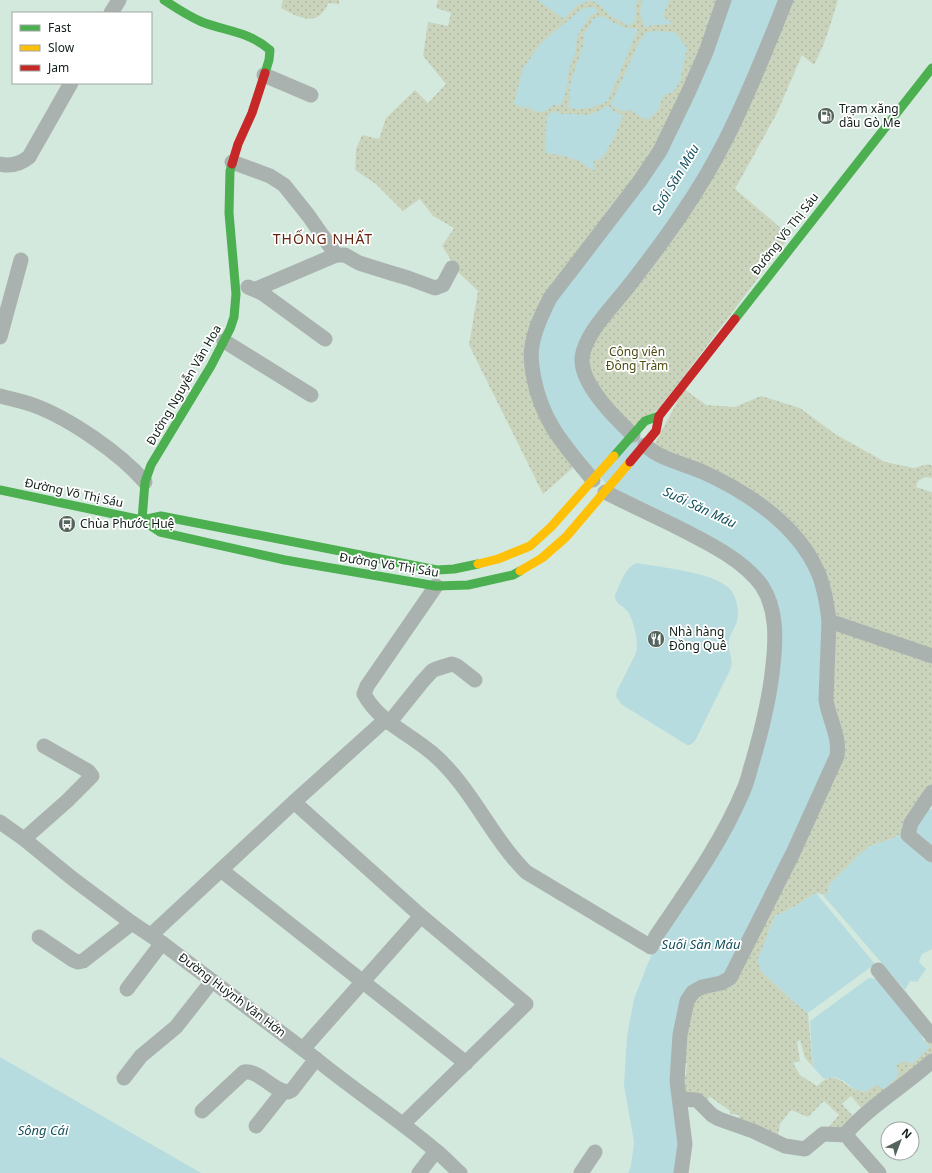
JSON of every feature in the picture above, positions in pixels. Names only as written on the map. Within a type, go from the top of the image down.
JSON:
[{"type":"main road","name":"Đường Nguyễn Văn Hoa","points":[[142,520],[146,482],[155,460],[211,366],[234,317],[236,284],[229,213],[230,170],[252,113],[269,60],[270,50],[264,43],[251,36],[202,22],[164,0]]},
{"type":"main road","name":"Đường Võ Thị Sáu","points":[[0,490],[142,520],[160,532],[285,560],[436,586],[468,585],[513,575],[542,558],[566,537],[645,446],[656,431],[659,416],[932,68]]},
{"type":"main road","name":"Đường Võ Thị Sáu","points":[[142,520],[161,516],[380,561],[437,570],[454,569],[498,559],[530,546],[551,528],[645,421],[659,416]]},
{"type":"street","points":[[112,12],[118,0]]},
{"type":"street","points":[[594,480],[561,441],[548,421],[539,399],[534,377],[531,356],[532,345],[541,315],[550,298],[639,182],[660,151],[706,52],[724,0]]},
{"type":"street","points":[[633,435],[620,423],[600,400],[587,379],[582,361],[586,343],[590,334],[630,286],[672,229],[698,189],[726,141],[786,0]]},
{"type":"street","points":[[264,75],[311,95]]},
{"type":"street","points":[[0,164],[7,166],[19,164],[29,157],[70,84]]},
{"type":"street","points":[[232,162],[270,176],[284,185],[308,215],[336,255]]},
{"type":"street","points":[[256,289],[336,255],[345,255],[359,263],[435,288],[443,286],[452,268]]},
{"type":"street","points":[[0,337],[21,260]]},
{"type":"street","points":[[236,284],[256,289],[325,339]]},
{"type":"street","points":[[224,341],[311,395]]},
{"type":"street","points":[[0,396],[33,405],[70,423],[124,461],[146,482]]},
{"type":"street","points":[[645,446],[673,462],[699,470],[726,484],[759,505],[795,537],[817,571],[822,587],[829,621],[826,700],[839,745],[837,756],[793,853],[730,978],[721,983],[702,987],[693,992],[687,1001],[680,1036],[677,1081],[686,1144],[681,1173]]},
{"type":"street","points":[[436,586],[367,686],[364,694],[369,704],[387,721],[415,739],[433,753],[449,770],[474,802],[515,861],[526,872],[651,947],[656,936],[713,851],[745,788],[760,738],[771,684],[775,646],[774,622],[770,604],[762,586],[732,558],[713,546],[605,492]]},
{"type":"street","points":[[829,621],[932,656]]},
{"type":"street","points":[[127,989],[156,939],[221,870],[294,802],[387,721],[432,671],[436,668],[452,664],[457,666],[475,680]]},
{"type":"street","points":[[24,839],[92,776],[88,771],[44,746]]},
{"type":"street","points":[[932,792],[911,822],[908,835],[932,855]]},
{"type":"street","points":[[294,802],[421,916],[526,1004],[403,1124]]},
{"type":"street","name":"Đường Huỳnh Văn Hớn","points":[[0,822],[24,839],[73,879],[303,1049],[340,1079],[403,1124],[436,1151],[459,1173]]},
{"type":"street","points":[[221,870],[466,1063]]},
{"type":"street","points":[[303,1049],[421,916]]},
{"type":"street","points":[[39,937],[78,962],[83,961],[132,923]]},
{"type":"street","points":[[878,970],[930,1028]]},
{"type":"street","points":[[124,1078],[141,1056],[176,1027],[212,981]]},
{"type":"street","points":[[202,1112],[244,1072],[257,1076],[283,1092],[288,1092],[292,1090],[316,1059]]},
{"type":"street","points":[[847,1135],[852,1126],[876,1105],[916,1076],[932,1061]]},
{"type":"street","points":[[256,1126],[283,1092]]},
{"type":"street","points":[[680,1099],[696,1100],[718,1119],[791,1147],[805,1149],[824,1134],[847,1135],[879,1173]]},
{"type":"street","points":[[419,1173],[436,1151]]},
{"type":"street","points":[[581,1173],[595,1152]]},
{"type":"green space","points":[[283,0],[339,0],[339,4],[329,3],[323,12],[317,17],[307,19],[281,8]]},
{"type":"green space","points":[[438,0],[718,0],[699,51],[654,150],[555,283],[574,467],[543,494],[469,345],[478,291],[460,274],[442,246],[454,228],[433,216],[420,199],[403,211],[376,184],[355,170],[356,149],[362,135],[379,139],[386,118],[415,90],[428,103],[446,84],[423,56],[428,22],[448,26],[451,13],[436,8]]},
{"type":"green space","name":"Công viên Đồng Tràm","points":[[791,0],[838,0],[825,41],[814,65],[802,55],[777,113],[735,189],[790,236],[659,409],[632,427],[593,380],[587,354]]},
{"type":"green space","points":[[684,389],[706,405],[735,407],[761,396],[800,408],[835,434],[885,462],[914,468],[929,464],[932,466],[932,478],[926,477],[918,481],[916,487],[932,492],[932,785],[905,831],[894,838],[870,846],[829,885],[828,895],[816,893],[790,909],[775,916],[768,933],[761,971],[808,1013],[813,1067],[805,1058],[800,1040],[797,1042],[800,1061],[793,1063],[800,1075],[817,1086],[827,1079],[834,1078],[852,1088],[865,1092],[875,1085],[895,1065],[930,1047],[924,1041],[928,1038],[932,1042],[932,1055],[861,1108],[851,1096],[842,1104],[853,1116],[843,1128],[827,1129],[839,1115],[824,1101],[808,1117],[791,1110],[780,1124],[778,1136],[736,1121],[740,1115],[730,1114],[730,1111],[709,1096],[707,1106],[682,1096],[681,1075],[686,1075],[687,1063],[683,1063],[692,1004],[833,710],[833,617],[653,447]]},
{"type":"water","points":[[537,0],[591,0],[576,6],[564,19]]},
{"type":"water","points":[[591,0],[637,0],[635,12],[636,20],[629,26],[609,15],[601,6]]},
{"type":"water","points":[[642,0],[669,0],[663,16],[673,24],[644,27],[640,12]]},
{"type":"water","name":"Suối Săn Máu","points":[[729,0],[781,0],[732,118],[679,210],[581,341],[607,416],[770,519],[803,555],[820,594],[833,755],[727,974],[683,1000],[682,1149],[676,1173],[628,1173],[631,1166],[634,1142],[624,1085],[627,1036],[634,999],[648,963],[660,939],[717,855],[776,686],[765,584],[612,491],[552,418],[536,358],[546,316],[642,185]]},
{"type":"water","points":[[594,7],[599,12],[591,15],[577,36],[576,51],[569,69],[566,92],[561,105],[553,105],[544,112],[533,111],[528,106],[524,108],[514,104],[523,68],[542,42],[582,9]]},
{"type":"water","points":[[603,16],[624,27],[638,29],[608,101],[584,109],[568,107],[570,84],[583,45],[584,33],[592,23],[592,19]]},
{"type":"water","points":[[652,31],[675,32],[687,48],[680,82],[673,92],[664,95],[660,103],[660,108],[649,119],[642,118],[631,110],[618,110],[611,104],[638,44],[645,33]]},
{"type":"water","points":[[608,105],[612,110],[623,116],[614,138],[603,157],[593,162],[595,170],[573,159],[546,153],[545,145],[547,116],[553,111],[562,114],[588,115],[601,110]]},
{"type":"water","points":[[636,563],[686,571],[712,578],[722,583],[734,594],[738,619],[729,644],[732,661],[731,668],[695,741],[690,745],[687,745],[621,704],[616,696],[617,691],[636,653],[637,643],[634,626],[630,616],[616,600],[615,595],[628,569]]},
{"type":"water","points":[[932,809],[932,849],[913,834],[925,810]]},
{"type":"water","points":[[905,831],[932,860],[932,949],[922,954],[919,962],[926,969],[917,982],[910,981],[905,990],[822,894],[828,895],[829,885],[870,846],[894,838]]},
{"type":"water","points":[[816,893],[875,964],[808,1013],[761,971],[757,961],[775,916],[790,909]]},
{"type":"water","points":[[869,978],[877,979],[920,1032],[924,1041],[930,1047],[912,1064],[905,1061],[896,1065],[899,1075],[884,1089],[875,1085],[865,1092],[854,1089],[844,1081],[835,1077],[824,1079],[813,1067],[810,1021]]},
{"type":"water","name":"Sông Cái","points":[[0,1057],[201,1173],[0,1173]]},
{"type":"traffic: fast","points":[[164,0],[187,15],[202,22],[238,33],[254,39],[262,44],[270,50],[265,73]]},
{"type":"traffic: fast","points":[[735,319],[932,68]]},
{"type":"traffic: fast","points":[[142,520],[145,482],[151,465],[211,366],[230,329],[234,317],[236,294],[229,213],[230,171],[232,164]]},
{"type":"traffic: fast","points":[[614,456],[645,421],[659,416]]},
{"type":"traffic: fast","points":[[0,490],[142,520],[160,532],[285,560],[436,586],[468,585],[513,575],[520,571]]},
{"type":"traffic: fast","points":[[142,520],[161,516],[437,570],[454,569],[478,564]]},
{"type":"traffic: slow","points":[[478,564],[498,559],[530,546],[551,527],[614,456]]},
{"type":"traffic: slow","points":[[520,571],[542,558],[566,537],[630,462]]},
{"type":"traffic: jam","points":[[232,164],[238,144],[252,113],[265,73]]},
{"type":"traffic: jam","points":[[630,462],[656,431],[659,416],[735,319]]},
{"type":"place","name":"Trạm xăng dầu Gò Me","points":[[826,116]]},
{"type":"place","name":"Chùa Phước Huệ","points":[[67,524]]},
{"type":"place","name":"Nhà hàng Đồng Quê","points":[[656,639]]},
{"type":"district","name":"THỐNG NHẤT","points":[[323,239]]}]
